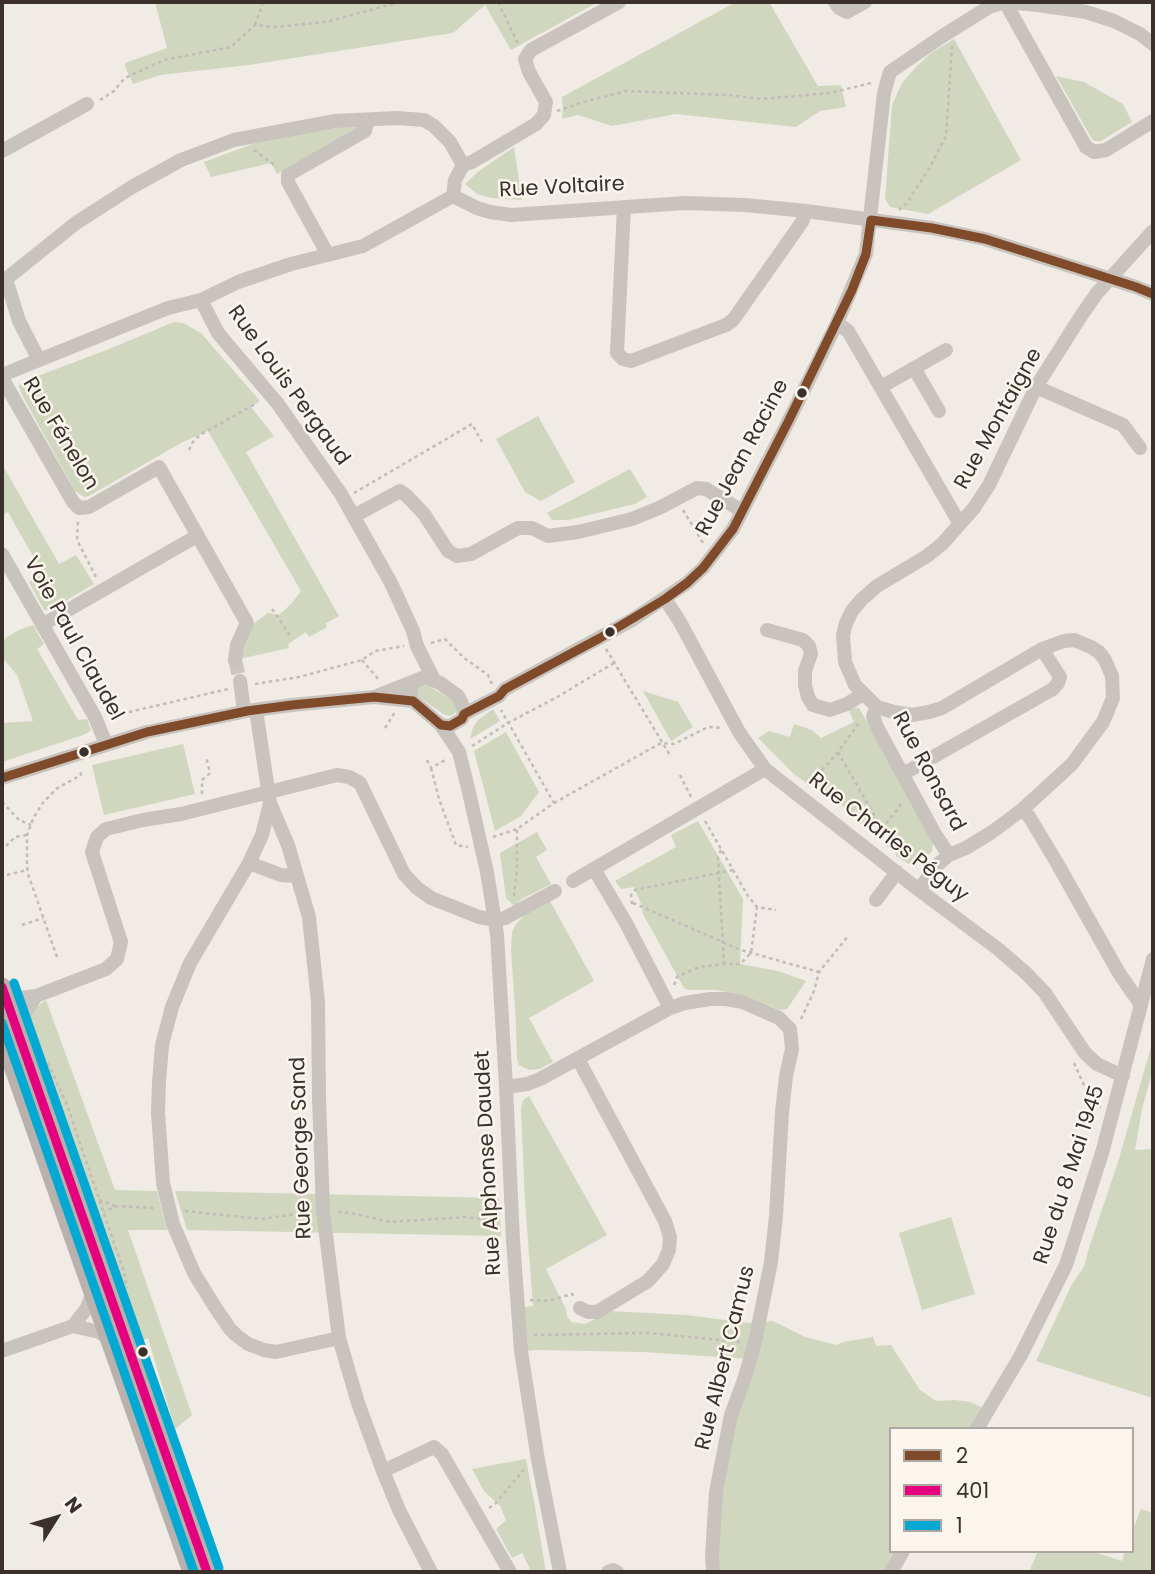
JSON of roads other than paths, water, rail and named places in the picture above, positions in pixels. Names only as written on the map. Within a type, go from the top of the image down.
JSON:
[{"type":"main road","points":[[3,990],[10,1035],[93,1291],[192,1572]]},
{"type":"main road","points":[[10,1035],[207,1572]]},
{"type":"street","points":[[2,377],[168,308],[201,300],[238,282],[291,264],[363,246],[453,196],[455,180],[463,166],[536,124],[544,115],[546,102],[529,72],[526,59],[531,50],[619,2]]},
{"type":"street","points":[[835,2],[847,12],[865,2]]},
{"type":"street","points":[[1005,2],[1086,12],[1114,21],[1153,44]]},
{"type":"street","points":[[1005,2],[1086,147],[1094,152],[1106,150],[1153,121]]},
{"type":"street","name":"Rue Jean Racine","points":[[461,717],[499,696],[505,689],[600,638],[665,599],[688,583],[703,568],[733,529],[837,323],[866,254],[884,93],[891,72],[989,6],[1005,2]]},
{"type":"street","points":[[2,152],[87,104]]},
{"type":"street","points":[[39,360],[19,321],[3,277],[76,223],[181,160],[234,140],[335,121],[397,118],[424,120],[434,126],[450,142],[463,166]]},
{"type":"street","points":[[328,255],[288,182],[288,175],[365,131],[368,120]]},
{"type":"street","name":"Rue Voltaire","points":[[453,196],[477,208],[511,215],[685,203],[745,205],[892,222],[985,239],[1153,294]]},
{"type":"street","points":[[624,206],[617,353],[623,359],[631,361],[733,320],[802,222],[806,211]]},
{"type":"street","name":"Rue Montaigne","points":[[919,890],[936,866],[949,855],[975,843],[1023,809],[1072,764],[1103,722],[1112,698],[1112,676],[1099,652],[1074,640],[1064,641],[1042,649],[958,699],[929,712],[912,715],[894,712],[857,698],[855,685],[845,662],[843,635],[846,623],[861,600],[877,586],[942,544],[974,508],[989,485],[1036,387],[1097,293],[1153,232]]},
{"type":"street","name":"Rue Louis Pergaud","points":[[201,300],[218,333],[271,394],[341,494],[396,594],[434,680]]},
{"type":"street","points":[[837,323],[848,331],[960,524]]},
{"type":"street","points":[[881,387],[946,350]]},
{"type":"street","points":[[914,368],[939,411]]},
{"type":"street","name":"Rue Fénelon","points":[[2,377],[79,509],[89,507],[159,467],[197,536]]},
{"type":"street","points":[[1036,387],[1123,425],[1140,448]]},
{"type":"street","points":[[354,516],[400,491],[424,514],[448,551],[457,556],[471,554],[519,528],[532,528],[548,536],[632,519],[697,488],[706,489],[742,511]]},
{"type":"street","points":[[42,625],[197,536],[247,623],[235,657]]},
{"type":"street","name":"Voie Paul Claudel","points":[[2,554],[94,717],[106,744]]},
{"type":"street","name":"Rue Charles Péguy","points":[[665,599],[739,732],[765,769],[919,890],[998,948],[1045,993],[1085,1054],[1123,1076]]},
{"type":"street","points":[[767,630],[803,640],[809,646],[811,654],[805,671],[805,685],[813,705],[830,710],[857,698]]},
{"type":"street","name":"Rue Louis Pergaud","points":[[414,681],[417,646]]},
{"type":"street","points":[[903,774],[1053,690],[1060,677],[1042,649]]},
{"type":"street","points":[[374,697],[425,677],[458,696],[499,696]]},
{"type":"street","points":[[414,681],[410,695],[413,701],[442,725],[450,726],[461,717],[462,704],[458,696]]},
{"type":"street","name":"Rue George Sand","points":[[240,683],[243,704],[251,711],[269,798],[282,828],[309,917],[318,1002],[323,1211],[339,1338],[358,1403],[383,1471],[399,1510],[431,1572]]},
{"type":"street","points":[[2,778],[148,732],[251,711],[374,697],[413,701]]},
{"type":"street","name":"Rue Ronsard","points":[[877,707],[873,716],[877,727],[949,855]]},
{"type":"street","name":"Rue Alphonse Daudet","points":[[461,717],[459,752],[481,842],[495,920],[521,1351],[538,1460],[560,1572]]},
{"type":"street","name":"Rue Alphonse Daudet","points":[[442,725],[459,752]]},
{"type":"street","points":[[573,881],[765,769]]},
{"type":"street","points":[[3,990],[13,999],[36,996],[106,969],[120,954],[120,936],[92,852],[97,837],[106,829],[205,808],[269,798],[337,775],[349,776],[360,783],[404,874],[430,898],[479,917],[495,920],[505,918],[555,891]]},
{"type":"street","points":[[269,798],[263,828],[249,863],[190,963],[165,1032],[158,1113],[163,1183],[173,1224],[194,1273],[236,1335],[248,1344],[276,1352],[339,1338]]},
{"type":"street","points":[[1023,809],[1140,1005]]},
{"type":"street","points":[[263,828],[282,828]]},
{"type":"street","points":[[249,863],[281,875],[297,876]]},
{"type":"street","points":[[506,1087],[540,1079],[670,1009],[594,869]]},
{"type":"street","points":[[876,900],[897,872]]},
{"type":"street","name":"Rue du 8 Mai 1945","points":[[978,1427],[1021,1355],[1066,1265],[1102,1153],[1153,959]]},
{"type":"street","points":[[10,1035],[36,996]]},
{"type":"street","name":"Rue Albert Camus","points":[[670,1009],[709,999],[743,1002],[779,1018],[790,1029],[792,1049],[782,1112],[769,1276],[755,1342],[731,1415],[716,1492],[713,1572]]},
{"type":"street","points":[[578,1059],[665,1221],[670,1237],[669,1250],[663,1264],[648,1281],[597,1312],[580,1308]]},
{"type":"street","points":[[73,1326],[87,1308],[93,1291]]},
{"type":"street","points":[[2,1351],[73,1326],[99,1332],[110,1339]]},
{"type":"street","points":[[383,1471],[434,1447],[442,1454],[510,1572]]},
{"type":"street","points":[[891,1572],[902,1553]]},
{"type":"street","points":[[608,1572],[617,1572]]},
{"type":"tunnel","points":[[235,660],[240,681]]}]
